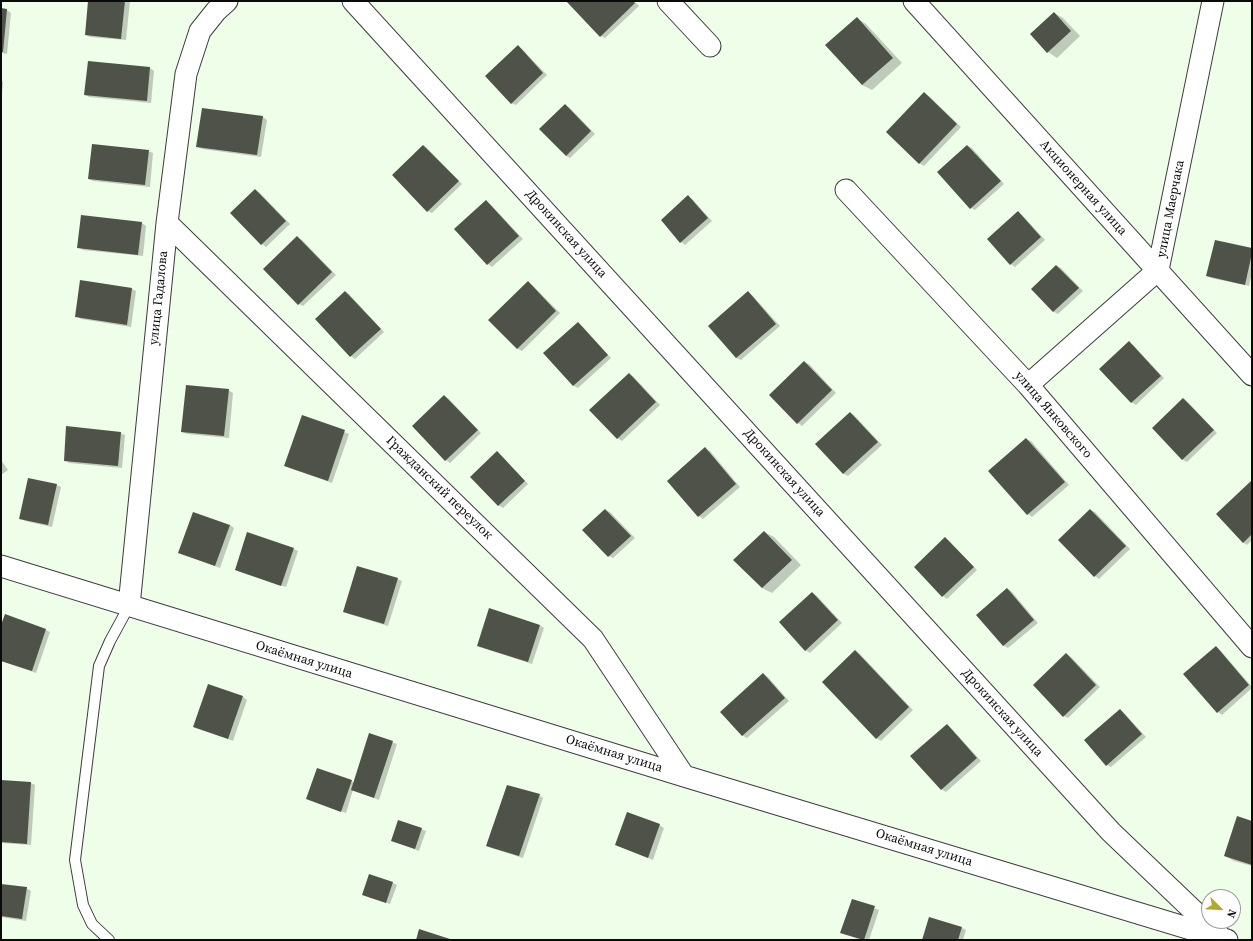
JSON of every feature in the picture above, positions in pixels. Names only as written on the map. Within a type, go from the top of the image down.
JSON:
[{"type":"street","name":"улица Гадалова","points":[[129,606],[167,223],[186,74],[200,31],[216,11],[227,1]]},
{"type":"street","name":"Дрокинская улица","points":[[353,1],[1111,832],[1225,939]]},
{"type":"street","points":[[668,1],[710,46]]},
{"type":"street","name":"Акционерная улица","points":[[914,1],[1252,375]]},
{"type":"street","name":"улица Маерчака","points":[[1028,385],[1158,270],[1213,1]]},
{"type":"street","name":"улица Янковского","points":[[846,190],[1028,385],[1252,647]]},
{"type":"street","name":"Гражданский переулок","points":[[167,223],[593,639],[684,776]]},
{"type":"street","name":"Окаёмная улица","points":[[1,566],[684,776],[1225,939]]},
{"type":"lane","points":[[109,940],[92,924],[83,905],[75,860],[99,666],[110,641],[129,606]]},
{"type":"building","points":[[88,1],[125,1],[121,39],[85,35]]},
{"type":"building","points":[[566,1],[633,1],[635,3],[600,37]]},
{"type":"building","points":[[1,8],[7,9],[3,52],[1,52]]},
{"type":"building","points":[[1054,12],[1071,31],[1047,53],[1030,34]]},
{"type":"building","points":[[857,17],[893,58],[862,85],[825,45]]},
{"type":"building","points":[[518,45],[543,73],[511,104],[485,76]]},
{"type":"building","points":[[88,61],[150,67],[147,101],[84,95]]},
{"type":"building","points":[[924,92],[957,124],[919,164],[886,132]]},
{"type":"building","points":[[565,104],[591,131],[566,156],[539,129]]},
{"type":"building","points":[[202,108],[263,116],[257,155],[196,147]]},
{"type":"building","points":[[92,144],[149,150],[145,185],[88,179]]},
{"type":"building","points":[[423,145],[459,181],[427,212],[392,175]]},
{"type":"building","points":[[967,145],[1001,181],[970,209],[937,172]]},
{"type":"building","points":[[255,189],[286,221],[261,245],[230,213]]},
{"type":"building","points":[[688,195],[708,218],[680,243],[661,220]]},
{"type":"building","points":[[486,200],[519,236],[487,265],[454,229]]},
{"type":"building","points":[[1018,211],[1041,237],[1010,265],[987,239]]},
{"type":"building","points":[[81,215],[142,222],[138,255],[77,248]]},
{"type":"building","points":[[297,236],[332,272],[298,305],[263,269]]},
{"type":"building","points":[[1215,240],[1252,248],[1245,285],[1206,276]]},
{"type":"building","points":[[1056,265],[1079,288],[1053,312],[1031,289]]},
{"type":"building","points":[[80,280],[132,288],[127,325],[75,317]]},
{"type":"building","points":[[528,281],[556,311],[517,349],[488,320]]},
{"type":"building","points":[[345,291],[381,329],[350,357],[315,319]]},
{"type":"building","points":[[748,291],[776,324],[736,358],[708,326]]},
{"type":"building","points":[[578,322],[608,355],[573,386],[543,353]]},
{"type":"building","points":[[1129,341],[1161,376],[1131,403],[1099,369]]},
{"type":"building","points":[[804,361],[832,390],[797,424],[769,395]]},
{"type":"building","points":[[629,373],[656,402],[617,439],[589,410]]},
{"type":"building","points":[[186,385],[229,389],[224,436],[181,432]]},
{"type":"building","points":[[444,395],[478,430],[445,461],[412,426]]},
{"type":"building","points":[[1183,398],[1214,430],[1182,460],[1152,428]]},
{"type":"building","points":[[850,412],[878,442],[843,474],[815,444]]},
{"type":"building","points":[[302,415],[345,430],[328,481],[284,466]]},
{"type":"building","points":[[66,426],[121,432],[118,466],[64,461]]},
{"type":"building","points":[[1026,438],[1065,482],[1027,515],[988,471]]},
{"type":"building","points":[[705,447],[736,484],[698,517],[667,481]]},
{"type":"building","points":[[497,451],[525,481],[498,506],[470,477]]},
{"type":"building","points":[[28,478],[57,484],[48,525],[19,519]]},
{"type":"building","points":[[1251,481],[1252,534],[1243,543],[1216,514]]},
{"type":"building","points":[[605,509],[631,536],[608,557],[582,530]]},
{"type":"building","points":[[1090,509],[1126,546],[1094,577],[1058,540]]},
{"type":"building","points":[[193,512],[230,525],[215,566],[178,553]]},
{"type":"building","points":[[764,531],[792,560],[762,588],[733,560]]},
{"type":"building","points":[[247,532],[294,548],[281,586],[235,570]]},
{"type":"building","points":[[945,537],[974,567],[942,597],[914,567]]},
{"type":"building","points":[[357,566],[398,578],[384,624],[343,612]]},
{"type":"building","points":[[1007,588],[1034,620],[1003,646],[976,615]]},
{"type":"building","points":[[812,592],[838,620],[805,651],[779,622]]},
{"type":"building","points":[[489,608],[540,625],[528,662],[477,646]]},
{"type":"building","points":[[5,614],[46,629],[32,671],[1,661],[1,625]]},
{"type":"building","points":[[1216,646],[1249,685],[1217,713],[1183,674]]},
{"type":"building","points":[[855,650],[909,707],[876,739],[822,682]]},
{"type":"building","points":[[1066,653],[1096,685],[1063,717],[1033,685]]},
{"type":"building","points":[[763,673],[785,698],[742,736],[720,712]]},
{"type":"building","points":[[208,684],[243,696],[228,739],[193,727]]},
{"type":"building","points":[[1120,709],[1142,734],[1106,766],[1084,740]]},
{"type":"building","points":[[947,724],[977,758],[941,790],[910,756]]},
{"type":"building","points":[[369,733],[393,741],[374,798],[351,790]]},
{"type":"building","points":[[317,768],[352,780],[341,812],[306,799]]},
{"type":"building","points":[[1,780],[31,782],[27,844],[1,842]]},
{"type":"building","points":[[507,785],[540,794],[519,856],[486,846]]},
{"type":"building","points":[[627,812],[660,824],[648,858],[615,845]]},
{"type":"building","points":[[1237,816],[1252,821],[1252,865],[1224,856]]},
{"type":"building","points":[[398,820],[422,828],[415,849],[391,841]]},
{"type":"building","points":[[369,874],[393,882],[386,903],[362,895]]},
{"type":"building","points":[[1,884],[27,887],[22,919],[1,916]]},
{"type":"building","points":[[852,899],[875,906],[864,940],[840,933]]},
{"type":"building","points":[[929,917],[962,927],[958,940],[922,940]]},
{"type":"building","points":[[419,929],[453,940],[416,940]]}]
